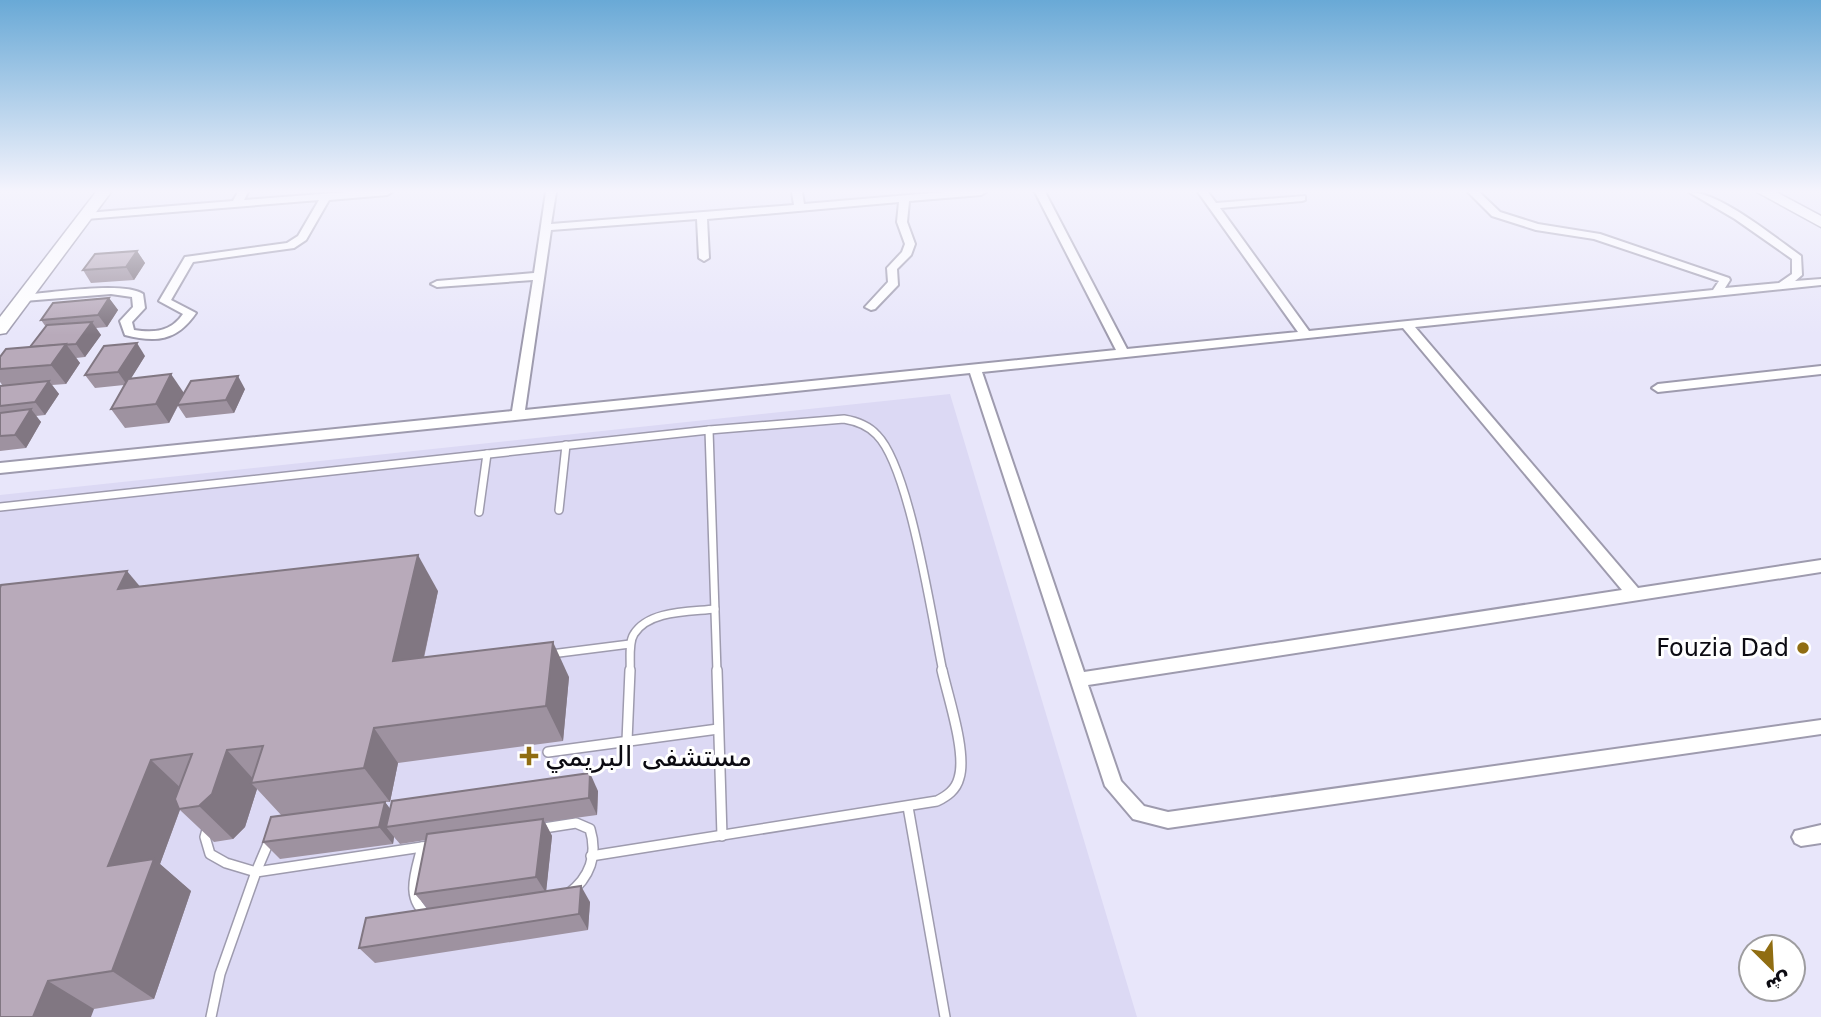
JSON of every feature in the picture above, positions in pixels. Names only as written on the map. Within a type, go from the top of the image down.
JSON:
[{"type":"street","points":[[0,329],[68,239]]},
{"type":"street","points":[[24,298],[111,291],[136,294],[139,308],[126,321],[129,333],[148,337],[169,334],[184,323],[190,313],[165,301],[189,258],[290,246],[301,239]]},
{"type":"street","points":[[518,415],[545,239]]},
{"type":"street","points":[[703,239],[704,258]]},
{"type":"street","points":[[871,306],[894,283],[892,268],[907,253],[910,244],[907,239]]},
{"type":"street","points":[[1064,239],[1123,353]]},
{"type":"street","points":[[1237,239],[1306,335]]},
{"type":"street","points":[[1605,239],[1725,279],[1716,293]]},
{"type":"street","points":[[1771,239],[1797,258],[1797,275],[1782,286]]},
{"type":"street","points":[[437,284],[539,276]]},
{"type":"street","points":[[0,468],[1821,283]]},
{"type":"street","points":[[1406,324],[1635,595]]},
{"type":"street","points":[[975,368],[1114,786],[1139,813],[1168,820],[1821,727]]},
{"type":"street","points":[[1658,388],[1821,370]]},
{"type":"street","points":[[1080,679],[1821,566]]},
{"type":"street","points":[[1801,837],[1821,834]]},
{"type":"lane","points":[[0,507],[709,430],[844,419],[870,427],[895,461],[901,475],[963,769],[958,786],[946,799],[908,807],[592,856]]},
{"type":"lane","points":[[709,430],[722,836]]},
{"type":"lane","points":[[559,510],[566,445]]},
{"type":"lane","points":[[479,512],[487,454]]},
{"type":"lane","points":[[627,741],[630,644],[638,627],[656,617],[715,609]]},
{"type":"lane","points":[[535,656],[630,644]]},
{"type":"lane","points":[[548,752],[718,729]]},
{"type":"lane","points":[[908,807],[945,1017]]},
{"type":"lane","points":[[216,814],[204,834],[206,852],[214,858],[256,872],[576,823],[590,829],[592,856],[585,882],[568,894],[429,916],[418,911],[412,901],[422,847]]},
{"type":"lane","points":[[211,1017],[220,974],[256,872],[277,824]]},
{"type":"shaded area","name":"مستشفى البريمي","points":[[950,394],[1137,1017],[0,1017],[0,495]]},
{"type":"building","points":[[137,251],[126,267],[83,270],[95,254]]},
{"type":"building","points":[[109,298],[98,315],[41,320],[53,303]]},
{"type":"building","points":[[92,322],[76,344],[30,347],[47,325]]},
{"type":"building","points":[[137,343],[118,372],[85,375],[104,346]]},
{"type":"building","points":[[66,344],[51,365],[0,369],[0,357],[6,349]]},
{"type":"building","points":[[171,374],[156,404],[111,409],[128,379]]},
{"type":"building","points":[[238,376],[226,400],[177,405],[191,381]]},
{"type":"building","points":[[49,381],[35,402],[0,406],[0,386]]},
{"type":"building","points":[[31,409],[15,435],[0,436],[0,413]]},
{"type":"building","name":"مستشفى البريمي","points":[[418,555],[393,661],[553,642],[546,706],[374,728],[364,768],[251,783],[263,746],[227,750],[212,794],[199,806],[179,809],[175,799],[192,754],[151,760],[108,866],[154,859],[112,971],[48,981],[33,1017],[0,1017],[1,585],[127,571],[118,589]]},
{"type":"building","points":[[590,773],[589,798],[386,827],[392,801]]},
{"type":"building","points":[[385,802],[379,827],[263,842],[271,817]]},
{"type":"building","points":[[543,819],[536,877],[415,894],[427,834]]},
{"type":"building","points":[[581,886],[579,914],[359,948],[366,918]]},
{"type":"place","name":"Fouzia Dad","points":[[1803,648]]},
{"type":"place","name":"مستشفى البريمي","points":[[529,756]]}]
